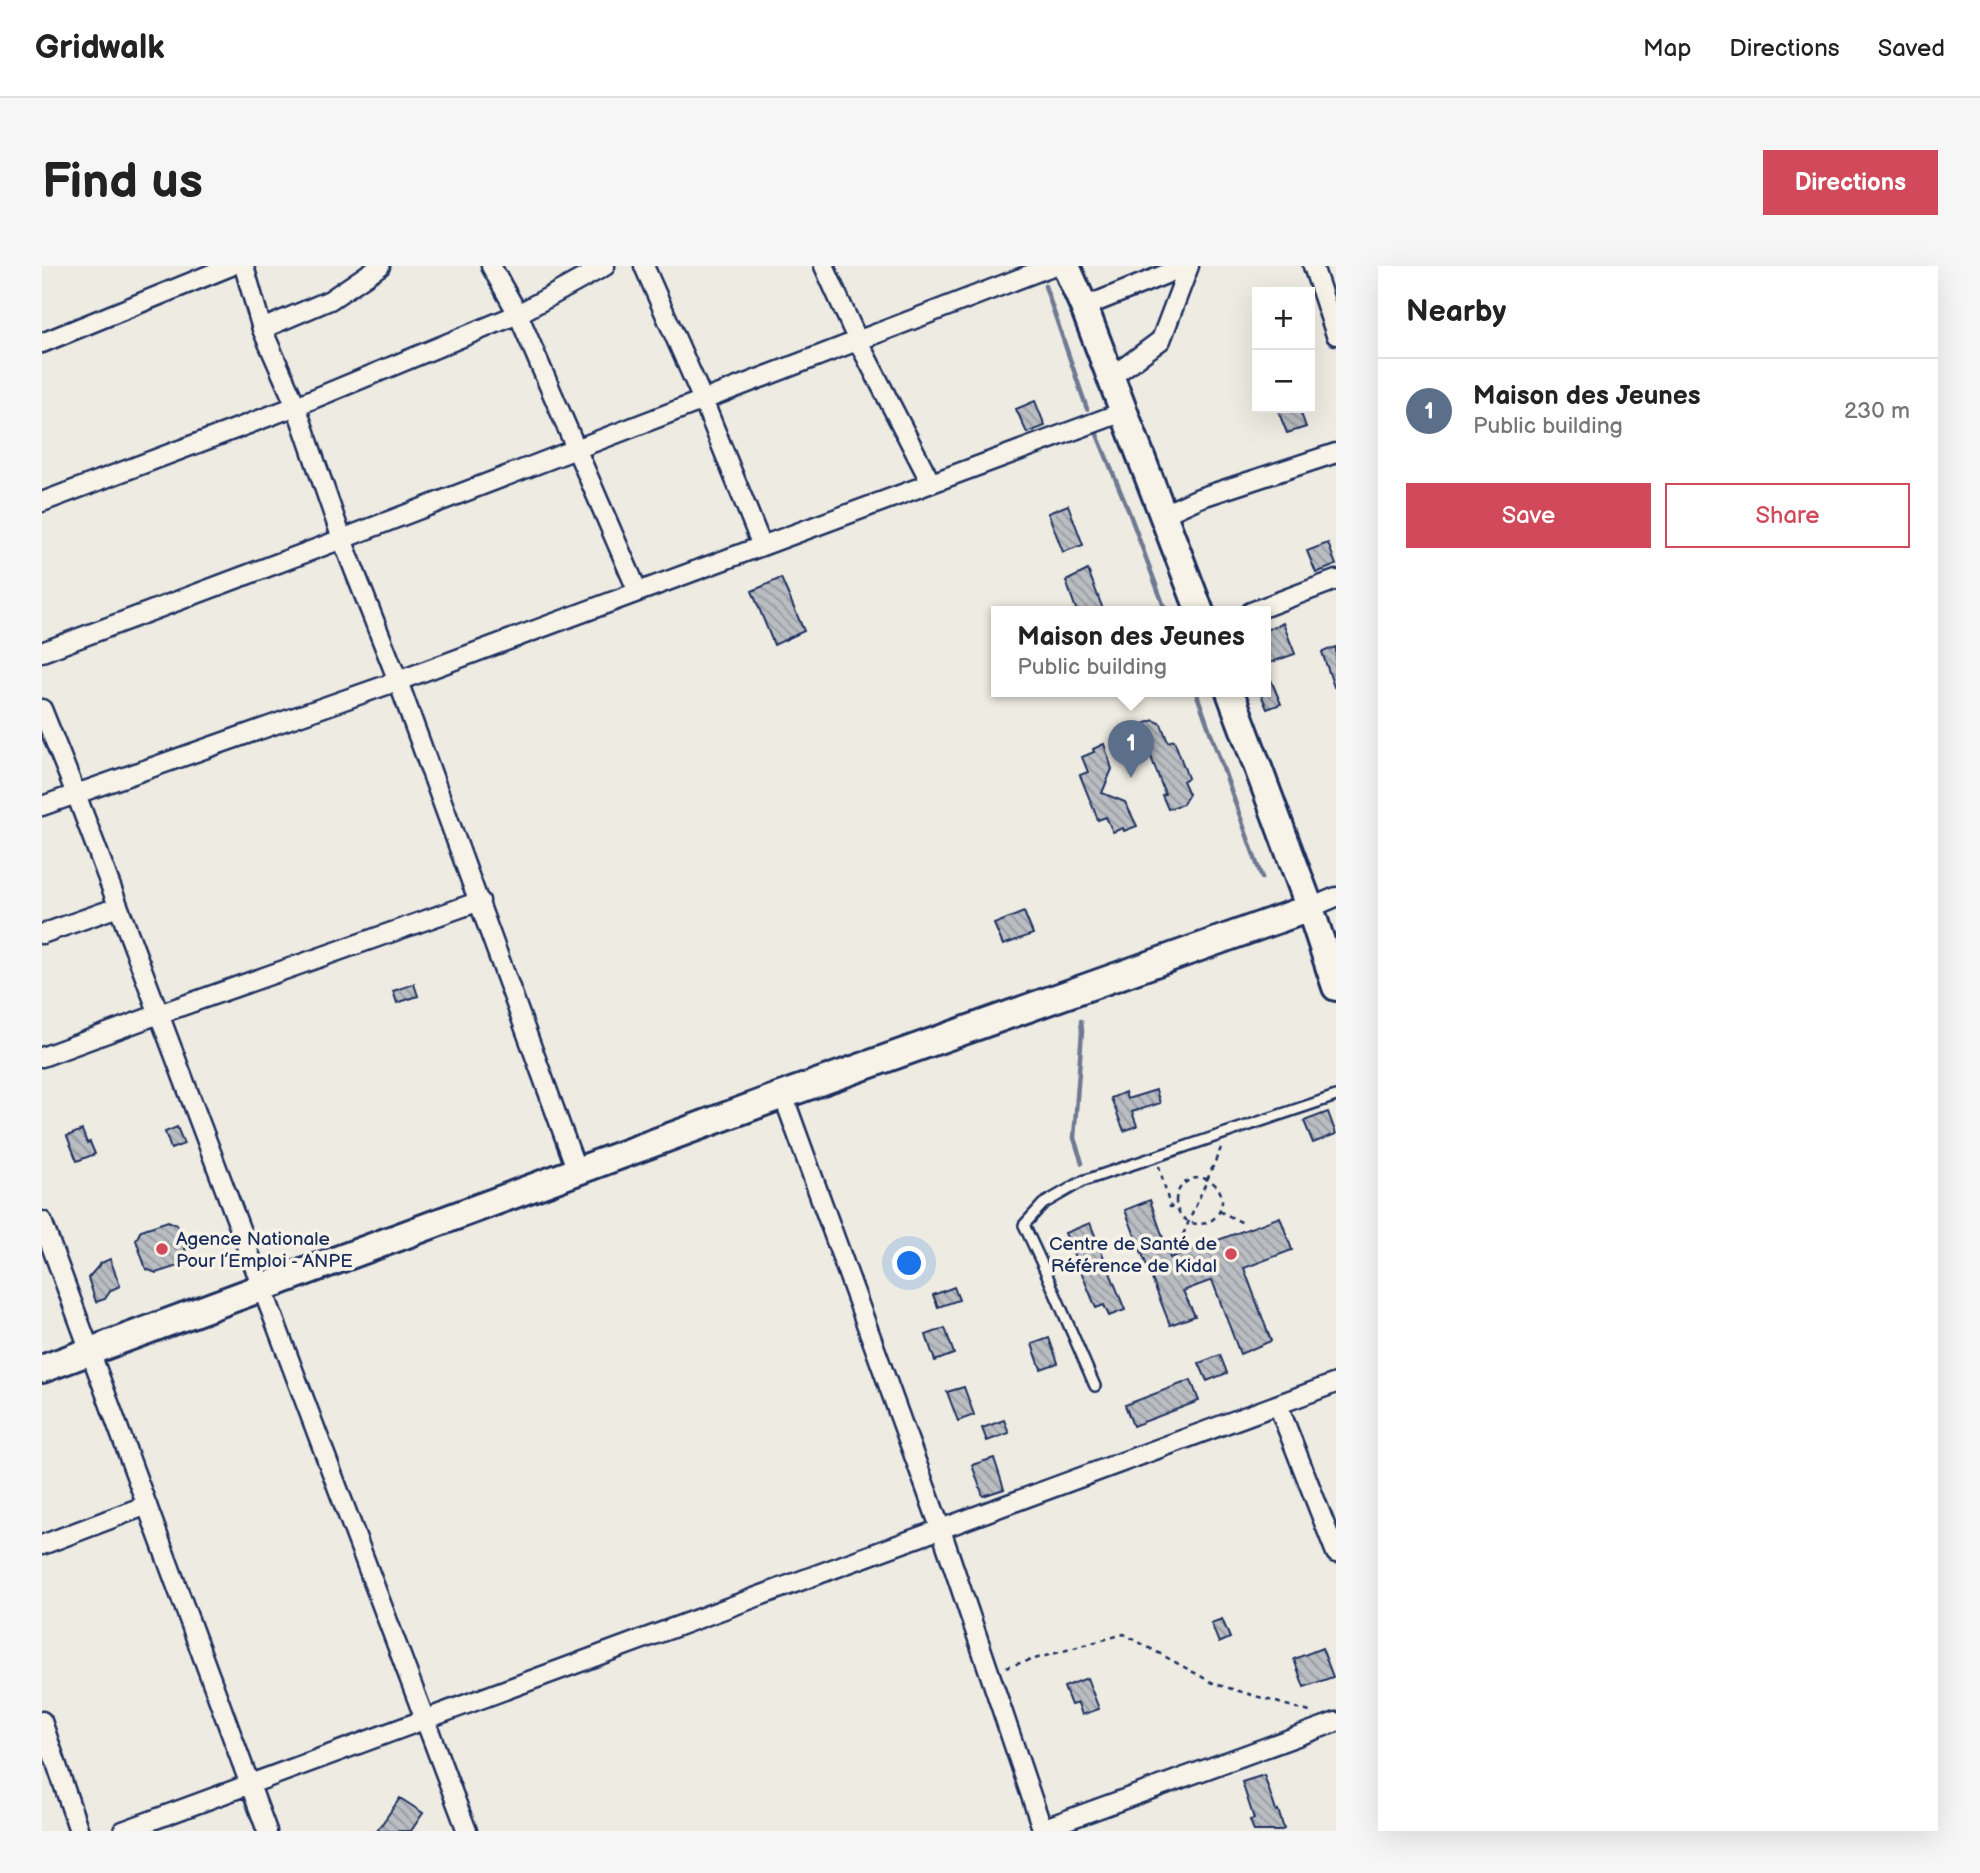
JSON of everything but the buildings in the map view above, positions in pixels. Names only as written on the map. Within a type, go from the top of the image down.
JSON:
[{"type":"street","points":[[42,343],[231,266]]},
{"type":"street","points":[[244,266],[262,330],[296,406],[342,539],[480,901],[577,1171]]},
{"type":"street","points":[[262,330],[330,300],[380,266]]},
{"type":"street","points":[[491,266],[518,314],[638,592]]},
{"type":"street","points":[[42,502],[296,406],[518,314],[605,266]]},
{"type":"street","points":[[644,266],[703,400],[762,546]]},
{"type":"street","points":[[824,266],[931,483]]},
{"type":"street","points":[[42,652],[1052,266]]},
{"type":"street","points":[[1066,266],[1198,606]]},
{"type":"street","points":[[1084,307],[1187,266]]},
{"type":"street","points":[[1110,378],[1161,340],[1187,266]]},
{"type":"street","points":[[1313,266],[1336,335]]},
{"type":"street","points":[[42,806],[398,681],[1123,412]]},
{"type":"street","points":[[1162,515],[1199,498],[1336,453]]},
{"type":"street","points":[[1267,606],[1336,580]]},
{"type":"street","points":[[1232,697],[1336,986]]},
{"type":"street","points":[[42,709],[467,1831]]},
{"type":"street","points":[[42,1369],[783,1095],[1336,897]]},
{"type":"street","points":[[42,1058],[480,901]]},
{"type":"street","points":[[42,934],[118,907]]},
{"type":"street","points":[[783,1095],[941,1530],[1042,1830],[1330,1719]]},
{"type":"street","points":[[42,1221],[267,1831]]},
{"type":"street","points":[[123,1831],[1336,1383]]},
{"type":"street","points":[[1279,1405],[1336,1553]]},
{"type":"street","points":[[42,1545],[146,1505]]},
{"type":"street","points":[[42,1721],[79,1831]]},
{"type":"lane","points":[[1095,1386],[1024,1225],[1043,1204],[1083,1181],[1336,1096]]},
{"type":"path","points":[[1175,1253],[1227,1132]]},
{"type":"path","points":[[1156,1156],[1170,1207],[1177,1206]]},
{"type":"path","points":[[1194,1178],[1208,1179],[1219,1189],[1222,1204],[1219,1211],[1216,1217],[1203,1224],[1188,1222],[1178,1212],[1177,1206],[1175,1198],[1182,1185],[1194,1178]]},
{"type":"path","points":[[1219,1211],[1245,1224]]},
{"type":"path","points":[[989,1672],[1124,1634],[1215,1684],[1330,1719]]},
{"type":"waterway","points":[[1045,286],[1087,409]]},
{"type":"waterway","points":[[1096,432],[1164,606]]},
{"type":"waterway","points":[[1198,697],[1262,878]]},
{"type":"waterway","points":[[1081,1021],[1074,1138],[1082,1163]]},
{"type":"place","name":"Maison des Jeunes","points":[[1131,778]]},
{"type":"place","name":"Agence Nationale Pour l’Emploi - ANPE","points":[[162,1249]]},
{"type":"place","name":"Centre de Santé de Référence de Kidal","points":[[1231,1254]]}]
